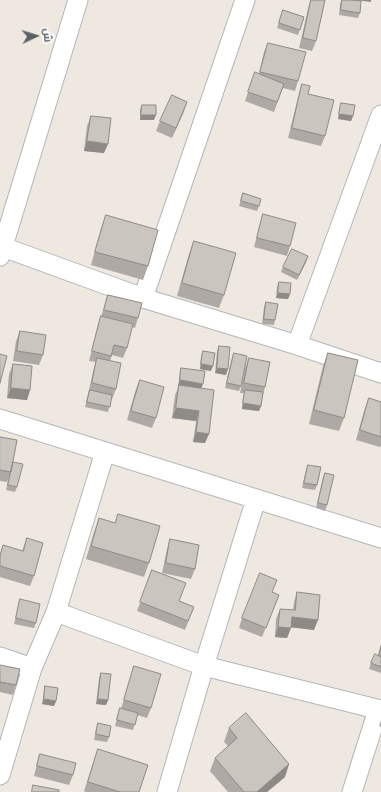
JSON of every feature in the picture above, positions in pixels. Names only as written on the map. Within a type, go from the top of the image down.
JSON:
[{"type":"street","points":[[78,0],[1,251],[143,298],[297,345],[381,373]]},
{"type":"street","points":[[143,298],[246,0]]},
{"type":"street","points":[[297,345],[381,115]]},
{"type":"street","points":[[0,418],[381,538]]},
{"type":"street","points":[[0,775],[32,668],[56,612],[105,452]]},
{"type":"street","points":[[168,792],[204,666],[256,499]]},
{"type":"street","points":[[56,612],[204,666],[380,710],[352,792]]},
{"type":"street","points":[[0,657],[32,668]]},
{"type":"building","points":[[311,0],[325,0],[316,41],[303,38]]},
{"type":"building","points":[[342,0],[361,1],[360,13],[341,10]]},
{"type":"building","points":[[283,10],[304,17],[300,30],[279,23]]},
{"type":"building","points":[[268,43],[306,52],[298,81],[260,72]]},
{"type":"building","points":[[255,72],[284,84],[277,102],[248,92]]},
{"type":"building","points":[[302,84],[310,86],[308,94],[334,100],[325,136],[292,128]]},
{"type":"building","points":[[172,95],[187,102],[176,128],[160,121]]},
{"type":"building","points":[[341,103],[355,105],[353,116],[339,114]]},
{"type":"building","points":[[142,105],[156,105],[156,115],[141,115]]},
{"type":"building","points":[[91,116],[111,118],[108,144],[87,141]]},
{"type":"building","points":[[243,193],[261,199],[259,206],[241,201]]},
{"type":"building","points":[[263,214],[296,223],[290,246],[257,238]]},
{"type":"building","points":[[106,215],[158,230],[148,266],[95,252]]},
{"type":"building","points":[[194,241],[236,253],[224,295],[182,283]]},
{"type":"building","points":[[292,249],[308,256],[299,275],[283,267]]},
{"type":"building","points":[[279,282],[291,283],[290,294],[278,293]]},
{"type":"building","points":[[108,295],[142,303],[138,318],[104,310]]},
{"type":"building","points":[[266,302],[278,304],[275,320],[264,319]]},
{"type":"building","points":[[101,316],[133,324],[127,348],[114,345],[111,356],[92,351]]},
{"type":"building","points":[[20,331],[46,335],[43,355],[17,351]]},
{"type":"building","points":[[219,346],[230,347],[228,369],[217,368]]},
{"type":"building","points":[[203,351],[215,353],[213,366],[201,364]]},
{"type":"building","points":[[234,353],[247,356],[241,386],[227,383]]},
{"type":"building","points":[[328,353],[358,360],[344,418],[314,410]]},
{"type":"building","points":[[0,354],[7,356],[0,383]]},
{"type":"building","points":[[97,358],[121,363],[116,389],[92,383]]},
{"type":"building","points":[[249,358],[270,362],[265,387],[244,383]]},
{"type":"building","points":[[13,364],[32,366],[30,390],[11,388]]},
{"type":"building","points":[[181,368],[205,371],[203,384],[180,380]]},
{"type":"building","points":[[140,380],[164,387],[156,418],[131,411]]},
{"type":"building","points":[[179,385],[214,390],[209,434],[196,432],[199,411],[176,408]]},
{"type":"building","points":[[90,390],[112,395],[110,407],[87,402]]},
{"type":"building","points":[[245,390],[263,392],[261,406],[243,403]]},
{"type":"building","points":[[369,398],[381,402],[381,437],[360,430]]},
{"type":"building","points":[[0,437],[17,440],[11,472],[0,470]]},
{"type":"building","points":[[13,462],[23,464],[17,487],[8,485]]},
{"type":"building","points":[[308,465],[321,467],[317,485],[304,483]]},
{"type":"building","points":[[325,473],[334,475],[327,505],[318,503]]},
{"type":"building","points":[[118,514],[160,526],[149,563],[91,546],[99,518],[115,523]]},
{"type":"building","points":[[27,538],[43,543],[34,576],[0,566],[0,556],[3,545],[23,551]]},
{"type":"building","points":[[170,539],[199,545],[195,569],[166,563]]},
{"type":"building","points":[[152,570],[186,583],[179,601],[194,607],[188,621],[140,602]]},
{"type":"building","points":[[260,573],[277,580],[272,592],[279,595],[266,628],[242,618]]},
{"type":"building","points":[[297,592],[320,595],[318,620],[292,617],[291,628],[278,627],[280,609],[295,610]]},
{"type":"building","points":[[20,599],[40,604],[36,623],[16,618]]},
{"type":"building","points":[[375,654],[381,657],[381,667],[371,663]]},
{"type":"building","points":[[0,665],[20,669],[16,685],[0,682]]},
{"type":"building","points":[[134,666],[161,674],[151,708],[124,700]]},
{"type":"building","points":[[101,673],[111,674],[108,700],[98,699]]},
{"type":"building","points":[[45,686],[58,688],[56,701],[44,699]]},
{"type":"building","points":[[120,708],[138,713],[135,725],[117,720]]},
{"type":"building","points":[[246,713],[289,764],[257,792],[244,792],[215,758],[237,738],[229,728]]},
{"type":"building","points":[[98,723],[111,726],[109,737],[96,734]]},
{"type":"building","points":[[98,749],[148,765],[139,792],[120,792],[88,782]]},
{"type":"building","points":[[40,754],[76,763],[73,775],[37,766]]},
{"type":"building","points":[[33,785],[59,790],[59,792],[32,792]]}]
